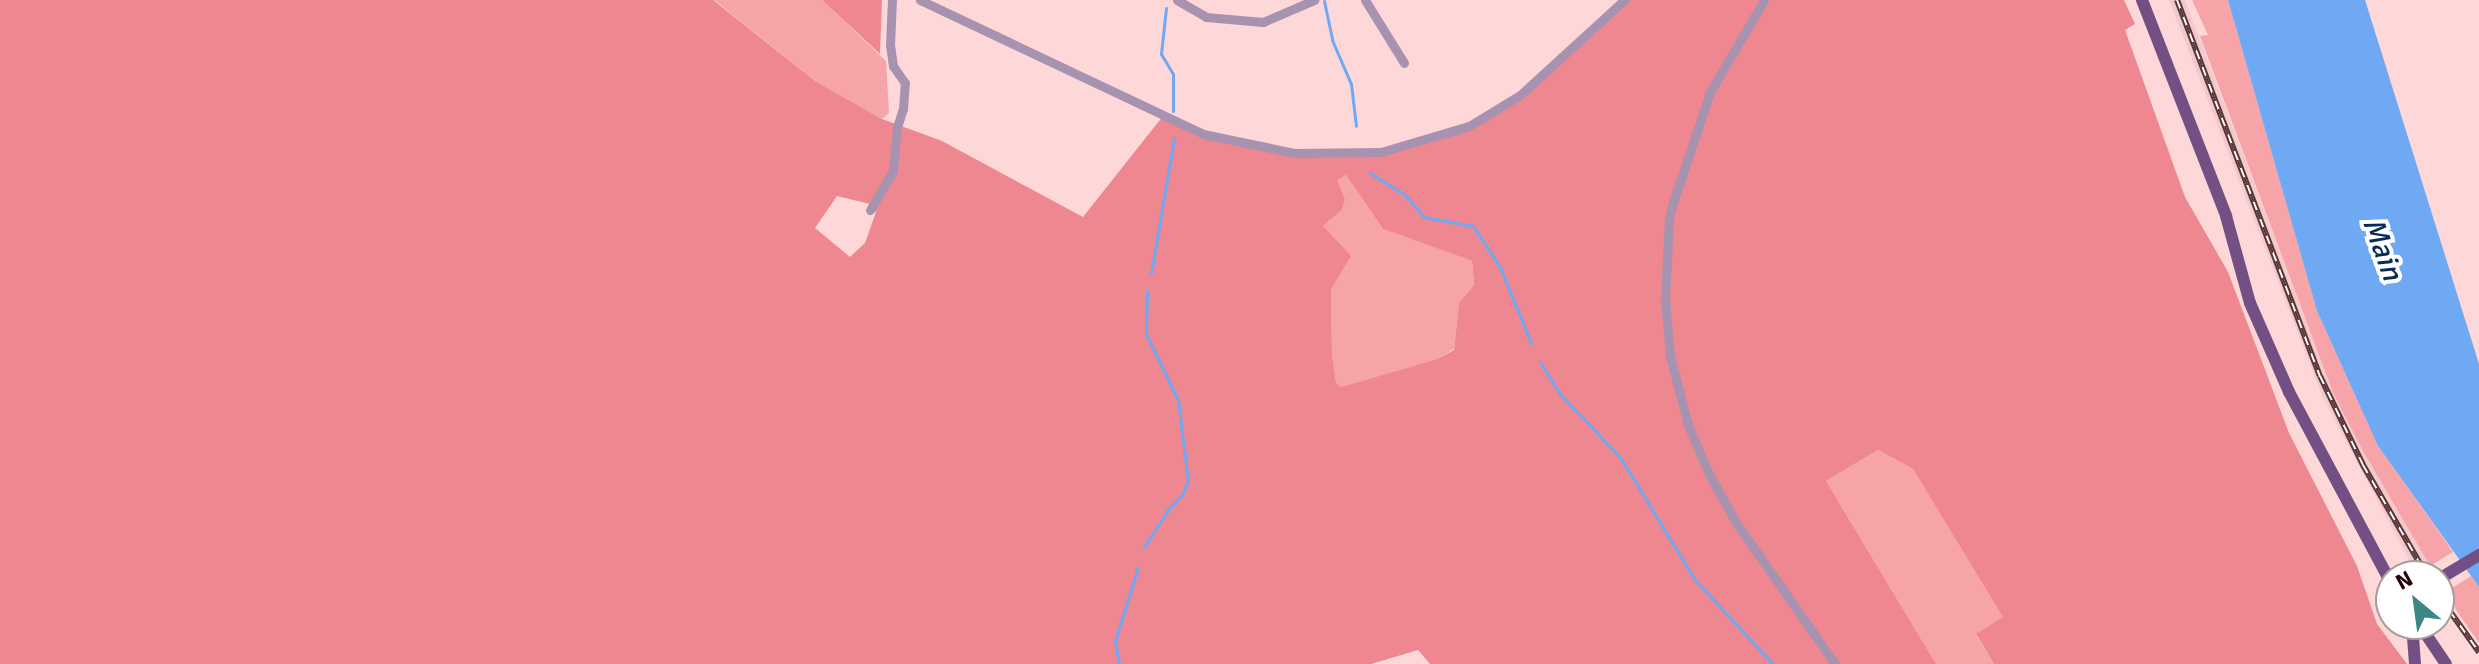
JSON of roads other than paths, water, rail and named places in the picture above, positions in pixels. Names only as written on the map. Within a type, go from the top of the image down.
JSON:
[{"type":"main road","points":[[2142,0],[2226,216],[2250,303],[2289,392],[2379,560]]},
{"type":"main road","points":[[2455,569],[2479,555]]},
{"type":"main road","points":[[2414,640],[2415,664]]},
{"type":"main road","points":[[2425,640],[2446,664]]},
{"type":"street","points":[[870,210],[893,171],[903,109],[905,83],[893,66],[890,45],[892,0]]},
{"type":"street","points":[[920,0],[1203,134],[1295,153],[1381,152],[1469,126],[1520,95],[1623,0]]},
{"type":"street","points":[[1177,0],[1206,17],[1263,22],[1314,0]]},
{"type":"street","points":[[1365,0],[1404,63]]},
{"type":"street","points":[[1764,0],[1710,92],[1673,202],[1669,218],[1665,300],[1670,356],[1688,425],[1709,474],[1737,524],[1835,664]]},
{"type":"water","name":"Main","points":[[2228,0],[2365,0],[2479,364],[2479,587],[2378,446],[2317,311]]},
{"type":"waterway","points":[[1324,1],[1332,40],[1351,84],[1356,126]]},
{"type":"waterway","points":[[1166,8],[1161,54],[1173,74],[1173,111]]},
{"type":"waterway","points":[[1151,273],[1174,138]]},
{"type":"waterway","points":[[1370,173],[1405,195],[1424,217],[1473,226],[1500,267],[1531,343]]},
{"type":"waterway","points":[[1144,547],[1167,511],[1182,495],[1188,481],[1178,400],[1146,334],[1147,291]]},
{"type":"waterway","points":[[1540,362],[1560,394],[1620,457],[1695,580],[1773,664]]},
{"type":"waterway","points":[[1119,664],[1115,641],[1138,567]]},
{"type":"railway","points":[[2177,0],[2320,376],[2363,465],[2418,560]]},
{"type":"railway","points":[[2455,618],[2479,652]]}]
